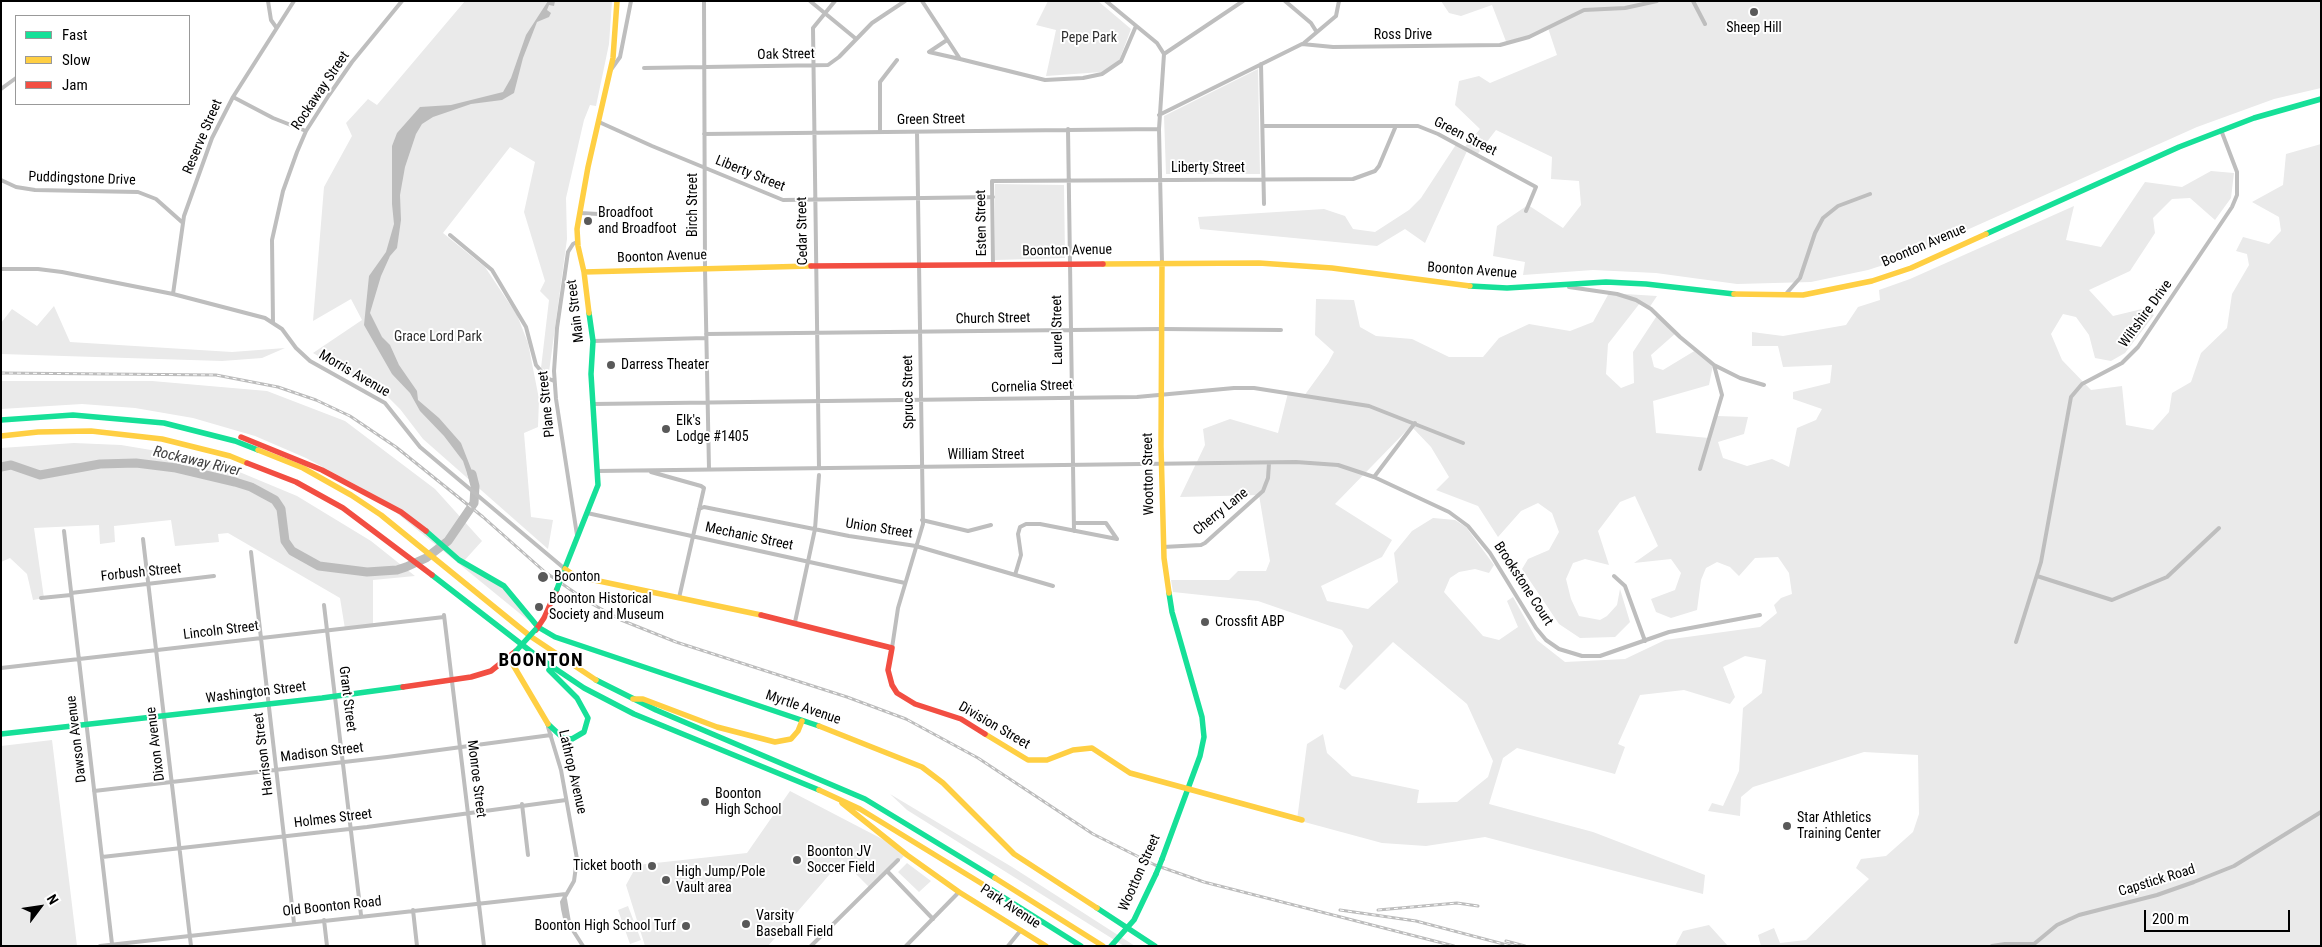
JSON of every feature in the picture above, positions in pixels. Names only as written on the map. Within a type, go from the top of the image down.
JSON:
[{"type":"main road","name":"Main Street","points":[[509,658],[537,629],[547,614],[597,490],[591,374],[593,341],[578,242],[580,213],[615,47],[617,1]]},
{"type":"main road","name":"Boonton Avenue","points":[[584,272],[815,266],[1259,263],[1302,265],[1456,285],[1507,288],[1593,282],[1646,284],[1738,295],[1784,297],[1850,286],[1910,268],[2100,182],[2221,130],[2269,113],[2321,99]]},
{"type":"main road","name":"Wootton Street","points":[[1111,946],[1127,928],[1141,907],[1156,874],[1200,756],[1204,727],[1172,612],[1163,547],[1161,464],[1162,263]]},
{"type":"main road","points":[[1,420],[73,415],[146,420],[183,427],[235,441],[295,464],[367,505],[426,550],[545,647],[591,677],[632,699],[865,799],[1103,946]]},
{"type":"main road","name":"Myrtle Avenue","points":[[146,420],[216,430],[272,448],[356,488],[400,512],[453,554],[504,586],[537,629],[563,640],[854,739],[933,774],[1014,854],[1155,946]]},
{"type":"main road","points":[[1,436],[56,431],[109,432],[180,442],[230,456],[280,475],[328,499],[365,523],[569,679],[617,706],[838,798],[907,837],[1081,946]]},
{"type":"main road","points":[[564,571],[575,576],[794,622],[892,648]]},
{"type":"main road","points":[[508,634],[573,692],[587,713],[588,723],[584,732],[572,739],[563,738],[548,724]]},
{"type":"main road","name":"Division Street","points":[[892,648],[889,677],[897,693],[914,704],[961,719],[1018,756],[1038,762],[1073,750],[1092,748],[1130,773],[1302,820]]},
{"type":"main road","name":"Washington Street","points":[[1,734],[269,704],[452,680],[485,674],[509,658]]},
{"type":"main road","name":"Lathrop Avenue","points":[[509,658],[548,724]]},
{"type":"main road","points":[[632,699],[644,699],[718,726],[775,742],[791,739],[798,731],[802,720]]},
{"type":"main road","name":"Park Avenue","points":[[838,798],[849,810],[907,855],[959,892],[1046,946]]},
{"type":"street","points":[[268,1],[271,20],[276,27]]},
{"type":"street","name":"Reserve Street","points":[[173,294],[183,223],[212,138],[233,97],[294,1]]},
{"type":"street","name":"Rockaway Street","points":[[273,323],[272,240],[283,191],[306,131],[352,62],[402,1]]},
{"type":"street","points":[[610,71],[620,56],[633,1]]},
{"type":"street","name":"Birch Street","points":[[704,1],[705,269],[709,470]]},
{"type":"street","points":[[810,1],[855,38]]},
{"type":"street","name":"Cedar Street","points":[[819,468],[813,28],[835,1]]},
{"type":"street","name":"Oak Street","points":[[644,68],[825,66],[834,62],[855,38],[872,23],[905,1]]},
{"type":"street","points":[[922,1],[960,58]]},
{"type":"street","points":[[1106,1],[1157,43],[1164,54],[1244,1]]},
{"type":"street","points":[[1285,1],[1311,23],[1316,31]]},
{"type":"street","points":[[1302,44],[1336,16],[1339,1]]},
{"type":"street","name":"Ross Drive","points":[[1159,115],[1302,44],[1333,46],[1500,45],[1529,37],[1584,10],[1625,8],[1657,1]]},
{"type":"street","points":[[1692,1],[1705,24]]},
{"type":"street","points":[[947,40],[929,52],[960,58],[1044,80],[1083,78],[1102,74],[1121,61],[1136,26]]},
{"type":"street","name":"Wootton Street","points":[[1162,263],[1158,129],[1164,54]]},
{"type":"street","points":[[880,132],[880,82],[898,60]]},
{"type":"street","points":[[1261,64],[1264,204]]},
{"type":"street","points":[[1,89],[15,79]]},
{"type":"street","points":[[233,97],[273,118],[306,131]]},
{"type":"street","name":"Liberty Street","points":[[599,122],[783,200],[992,197]]},
{"type":"street","name":"Green Street","points":[[1263,126],[1395,128],[1418,126],[1536,186],[1526,210]]},
{"type":"street","name":"Liberty Street","points":[[992,181],[1068,182],[1264,179],[1339,181],[1360,178],[1379,166],[1395,128]]},
{"type":"street","name":"Laurel Street","points":[[1068,129],[1068,264],[1074,531]]},
{"type":"street","name":"Green Street","points":[[704,134],[1158,129]]},
{"type":"street","name":"Wiltshire Drive","points":[[2016,642],[2042,555],[2071,397],[2082,384],[2122,364],[2138,347],[2235,201],[2238,185],[2237,172],[2221,130]]},
{"type":"street","name":"Spruce Street","points":[[892,648],[898,608],[922,520],[917,199],[918,132]]},
{"type":"street","name":"Puddingstone Drive","points":[[1,180],[16,187],[35,190],[138,192],[156,200],[183,223]]},
{"type":"street","name":"Esten Street","points":[[992,181],[993,265]]},
{"type":"street","points":[[1784,297],[1800,278],[1815,233],[1823,218],[1838,206],[1870,194]]},
{"type":"street","points":[[580,213],[616,215]]},
{"type":"street","points":[[450,235],[492,270],[526,327],[536,366],[547,378],[554,381]]},
{"type":"street","name":"Plane Street","points":[[578,242],[573,244],[568,252],[556,333],[554,381],[578,537]]},
{"type":"street","name":"Morris Avenue","points":[[1,269],[55,271],[173,294],[259,316],[273,323],[282,329],[296,348],[310,361],[385,403],[420,447],[492,507],[564,571]]},
{"type":"street","points":[[1557,285],[1598,290],[1636,300],[1652,309],[1680,337],[1714,365],[1740,378],[1764,385]]},
{"type":"street","name":"Church Street","points":[[593,341],[816,332],[1162,329],[1281,330]]},
{"type":"street","points":[[1700,469],[1722,395],[1714,365]]},
{"type":"street","name":"Cornelia Street","points":[[593,404],[1161,396],[1234,388],[1268,389],[1358,404],[1415,423],[1463,442]]},
{"type":"street","points":[[1374,477],[1415,423]]},
{"type":"street","name":"William Street","points":[[597,471],[1269,463],[1326,464],[1374,477]]},
{"type":"street","name":"Cherry Lane","points":[[1163,547],[1201,545],[1205,543],[1263,491],[1268,478],[1269,463]]},
{"type":"street","points":[[646,470],[700,486],[704,491],[679,598]]},
{"type":"street","points":[[794,622],[815,529],[819,475]]},
{"type":"street","name":"Brookstone Court","points":[[1374,477],[1449,512],[1468,526],[1484,544],[1536,628],[1552,645],[1572,654],[1590,657],[1608,654],[1669,632],[1760,615]]},
{"type":"street","name":"Union Street","points":[[699,509],[704,507],[849,536],[916,546],[1053,586]]},
{"type":"street","name":"Mechanic Street","points":[[587,514],[905,582]]},
{"type":"street","points":[[922,520],[968,531],[991,525]]},
{"type":"street","points":[[1015,575],[1021,555],[1018,534],[1023,525],[1040,524],[1117,540],[1106,523],[1074,523]]},
{"type":"street","points":[[2036,576],[2112,600],[2167,577],[2220,528]]},
{"type":"street","name":"Dawson Avenue","points":[[64,531],[112,944]]},
{"type":"street","name":"Dixon Avenue","points":[[143,539],[191,946]]},
{"type":"street","name":"Harrison Street","points":[[251,552],[294,923]]},
{"type":"street","name":"Forbush Street","points":[[41,598],[214,576]]},
{"type":"street","points":[[1614,576],[1625,586],[1645,641]]},
{"type":"street","name":"Grant Street","points":[[324,605],[361,916]]},
{"type":"street","name":"Lincoln Street","points":[[1,668],[444,616]]},
{"type":"street","name":"Monroe Street","points":[[444,616],[484,946]]},
{"type":"street","name":"Lathrop Avenue","points":[[548,724],[566,800],[577,866],[574,881],[566,896]]},
{"type":"street","name":"Madison Street","points":[[94,791],[343,762],[551,735]]},
{"type":"street","name":"Holmes Street","points":[[102,858],[350,829],[522,804],[566,800]]},
{"type":"street","points":[[522,804],[528,855]]},
{"type":"street","name":"Capstick Road","points":[[1992,946],[2034,944],[2057,924],[2079,915],[2156,895],[2234,866],[2321,812]]},
{"type":"street","points":[[811,946],[898,860]]},
{"type":"street","points":[[887,871],[933,919]]},
{"type":"street","points":[[906,946],[959,892]]},
{"type":"street","points":[[566,896],[562,902],[565,918],[570,922],[583,946]]},
{"type":"street","name":"Old Boonton Road","points":[[100,946],[479,902],[566,896]]},
{"type":"street","points":[[413,910],[417,946]]},
{"type":"street","points":[[324,920],[327,946]]},
{"type":"street","points":[[1008,946],[1021,930]]},
{"type":"green space","name":"Grace Lord Park","points":[[465,1],[612,1],[609,44],[596,106],[590,105],[584,120],[566,198],[567,239],[549,372],[541,368],[549,300],[540,291],[545,281],[524,212],[535,162],[510,147],[443,233],[485,267],[517,315],[528,343],[539,399],[538,427],[524,433],[531,517],[553,520],[548,549],[423,439],[400,409],[387,396],[313,353],[362,320],[351,299],[313,321],[324,187],[352,136],[346,123],[368,99],[377,105]]},
{"type":"green space","name":"Pepe Park","points":[[1048,1],[1098,1],[1131,29],[1119,61],[1102,72],[1046,76],[1056,30],[1036,25]]},
{"type":"green space","points":[[1441,1],[2321,1],[2321,88],[2274,99],[2197,127],[1902,259],[1868,270],[1811,282],[1737,284],[1656,273],[1593,270],[1523,275],[1525,262],[1493,256],[1497,226],[1528,205],[1563,228],[1581,205],[1579,181],[1551,179],[1552,157],[1496,130],[1476,156],[1467,151],[1425,243],[1405,229],[1377,246],[1200,229],[1198,217],[1324,209],[1345,216],[1353,229],[1375,232],[1409,210],[1421,198],[1457,143],[1464,148],[1480,129],[1455,105],[1459,81],[1479,76],[1490,83],[1557,55],[1548,28],[1507,44],[1492,5],[1461,16],[1449,13]]},
{"type":"green space","points":[[1258,69],[1260,174],[1166,174],[1164,116]]},
{"type":"green space","points":[[2321,144],[2321,946],[1761,946],[1758,935],[1774,928],[1780,943],[1806,940],[1869,879],[1856,868],[1861,859],[1886,856],[1913,832],[1919,814],[1918,755],[1864,752],[1753,787],[1741,797],[1740,816],[1708,811],[1712,803],[1723,806],[1739,771],[1743,708],[1762,693],[1766,660],[1745,656],[1723,667],[1735,697],[1730,704],[1684,690],[1640,695],[1618,744],[1625,747],[1615,774],[1517,748],[1503,758],[1489,804],[1593,832],[1705,875],[1703,894],[1485,837],[1426,846],[1382,843],[1297,820],[1307,744],[1323,734],[1327,753],[1352,776],[1419,790],[1417,803],[1457,802],[1488,777],[1493,761],[1467,704],[1393,642],[1345,690],[1339,687],[1353,646],[1342,630],[1258,601],[1173,592],[1171,580],[1229,580],[1238,571],[1266,571],[1270,561],[1259,495],[1180,497],[1205,445],[1203,429],[1230,419],[1278,433],[1288,393],[1304,396],[1328,363],[1334,352],[1315,335],[1316,299],[1354,300],[1360,327],[1376,336],[1412,339],[1449,357],[1483,357],[1499,338],[1529,324],[1570,331],[1593,322],[1609,293],[1657,296],[1649,308],[1640,303],[1608,344],[1606,374],[1621,388],[1634,383],[1633,352],[1658,314],[1676,333],[1651,355],[1654,367],[1663,370],[1696,350],[1713,365],[1709,385],[1653,401],[1656,433],[1709,438],[1717,416],[1748,417],[1744,434],[1718,442],[1723,458],[1747,466],[1772,459],[1789,467],[1797,428],[1816,420],[1822,409],[1793,399],[1793,392],[1830,383],[1832,365],[1783,367],[1778,346],[1752,346],[1752,332],[1783,336],[1846,325],[1858,307],[1880,300],[1879,290],[1910,279],[2074,206],[2066,240],[2101,247],[2145,182],[2182,187],[2211,171],[2234,173],[2231,198],[2215,220],[2190,198],[2172,199],[2153,218],[2155,233],[2130,271],[2089,290],[2113,316],[2142,309],[2154,315],[2125,353],[2111,361],[2095,358],[2089,335],[2076,317],[2063,314],[2051,334],[2062,360],[2091,390],[2122,386],[2126,425],[2153,430],[2169,412],[2172,393],[2191,382],[2201,353],[2227,328],[2232,294],[2249,265],[2247,254],[2236,251],[2243,237],[2269,244],[2281,231],[2279,217],[2252,202],[2283,185],[2286,154]],"holes":[[[1411,426],[1431,447],[1449,477],[1436,490],[1478,506],[1498,537],[1521,511],[1538,503],[1552,513],[1559,532],[1549,550],[1528,559],[1522,569],[1559,624],[1580,638],[1615,637],[1630,622],[1620,589],[1617,605],[1607,616],[1600,620],[1579,616],[1571,599],[1566,579],[1573,563],[1585,559],[1609,565],[1598,531],[1620,502],[1635,496],[1658,546],[1634,563],[1671,559],[1681,573],[1675,590],[1651,599],[1656,612],[1671,618],[1697,610],[1701,580],[1706,568],[1717,562],[1730,567],[1739,576],[1755,558],[1778,557],[1789,573],[1792,594],[1781,598],[1774,605],[1777,613],[1760,627],[1665,640],[1625,659],[1565,662],[1537,640],[1513,597],[1507,601],[1518,627],[1499,640],[1483,636],[1444,592],[1450,578],[1459,572],[1475,569],[1489,573],[1494,565],[1466,527],[1455,520],[1433,518],[1412,531],[1394,553],[1398,582],[1368,609],[1327,601],[1321,586],[1382,557],[1392,540],[1335,504]]]},
{"type":"green space","points":[[995,184],[1064,185],[1065,258],[995,260]]},
{"type":"green space","points":[[54,306],[70,342],[232,352],[285,348],[262,358],[222,361],[1,354],[1,323],[12,309],[37,326]]},
{"type":"green space","points":[[1,381],[152,381],[267,391],[345,421],[435,489],[482,541],[463,562],[505,588],[529,621],[393,510],[360,487],[306,458],[255,436],[193,418],[135,408],[82,404],[1,409]]},
{"type":"green space","points":[[74,443],[121,445],[181,455],[237,471],[297,496],[371,541],[415,576],[373,580],[373,626],[345,629],[340,598],[228,533],[218,534],[219,542],[175,546],[171,520],[114,526],[115,542],[100,544],[99,525],[34,528],[44,598],[33,600],[27,574],[10,558],[1,562],[1,448]]},
{"type":"green space","points":[[52,740],[77,946],[1,946],[1,746]]},
{"type":"green space","points":[[790,791],[886,841],[904,856],[871,889],[842,860],[768,946],[645,946],[626,885],[637,865],[747,853]]},
{"type":"green space","points":[[890,794],[1012,867],[1135,946],[1124,946],[907,810]]},
{"type":"green space","points":[[907,863],[931,881],[919,892],[898,872]]},
{"type":"green space","points":[[628,906],[641,940],[630,944],[618,910]]},
{"type":"green space","points":[[1709,925],[1728,946],[1675,946],[1683,931]]},
{"type":"shaded area","points":[[548,1],[555,1],[554,6],[549,5],[547,10],[551,13],[549,17],[537,22],[523,58],[514,93],[502,100],[471,104],[433,117],[422,124],[416,134],[405,167],[400,195],[401,220],[397,248],[390,256],[381,276],[370,313],[382,337],[390,345],[399,365],[417,391],[418,400],[439,418],[461,443],[479,489],[470,482],[463,461],[444,436],[420,411],[410,393],[392,374],[364,325],[369,276],[386,252],[394,224],[392,146],[397,133],[420,107],[451,105],[503,92],[511,78],[526,35]]},
{"type":"waterway","name":"Rockaway River","points":[[1,467],[11,465],[40,475],[100,464],[136,463],[176,468],[235,482],[251,487],[275,500],[281,509],[285,541],[292,551],[319,566],[367,572],[397,570],[406,567],[426,558],[448,541],[474,503],[475,486],[472,474]]},
{"type":"railway","points":[[1,373],[216,375],[278,387],[316,400],[350,416],[396,447],[483,517],[545,572],[587,601],[621,620],[676,642],[847,697],[906,719],[978,758],[1093,834],[1155,865],[1204,882],[1454,946]]},
{"type":"railway","points":[[1378,910],[1457,903],[1478,906]]},
{"type":"railway","points":[[1340,910],[1416,921],[1511,946]]},
{"type":"railway","points":[[1506,941],[1525,946]]},
{"type":"traffic: fast","points":[[1986,234],[2179,147],[2254,118],[2321,99]]},
{"type":"traffic: fast","points":[[1470,286],[1507,288],[1606,282],[1646,284],[1734,294]]},
{"type":"traffic: fast","points":[[563,573],[598,485],[591,374],[593,341],[589,313]]},
{"type":"traffic: fast","points":[[1,420],[73,415],[164,423],[235,441],[258,450]]},
{"type":"traffic: fast","points":[[426,531],[459,560],[504,586],[538,627],[555,637],[819,726]]},
{"type":"traffic: fast","points":[[557,589],[563,573]]},
{"type":"traffic: fast","points":[[432,575],[538,657],[584,688],[634,714],[819,790]]},
{"type":"traffic: fast","points":[[1162,859],[1200,756],[1204,737],[1202,717],[1172,612],[1169,593]]},
{"type":"traffic: fast","points":[[516,651],[535,630]]},
{"type":"traffic: fast","points":[[548,724],[563,738],[572,739],[584,732],[588,718],[577,698],[549,670]]},
{"type":"traffic: fast","points":[[596,680],[656,710],[865,799],[995,878]]},
{"type":"traffic: fast","points":[[1,734],[322,698],[403,687]]},
{"type":"traffic: fast","points":[[1156,874],[1162,859]]},
{"type":"traffic: fast","points":[[1111,946],[1134,920],[1156,874]]},
{"type":"traffic: fast","points":[[984,885],[1081,946]]},
{"type":"traffic: fast","points":[[1097,908],[1155,946]]},
{"type":"traffic: slow","points":[[584,272],[578,246],[577,229],[588,167],[613,58],[617,1]]},
{"type":"traffic: slow","points":[[1734,294],[1803,295],[1872,281],[1911,268],[1986,234]]},
{"type":"traffic: slow","points":[[1162,263],[1161,446],[1164,558],[1169,593]]},
{"type":"traffic: slow","points":[[1103,264],[1259,263],[1332,268],[1470,286]]},
{"type":"traffic: slow","points":[[589,313],[584,272],[811,266]]},
{"type":"traffic: slow","points":[[1,436],[38,432],[91,431],[162,439],[230,456],[247,463]]},
{"type":"traffic: slow","points":[[258,450],[303,468],[351,495],[381,515],[530,636],[596,680]]},
{"type":"traffic: slow","points":[[565,569],[575,576],[761,615]]},
{"type":"traffic: slow","points":[[509,658],[548,724]]},
{"type":"traffic: slow","points":[[633,699],[643,699],[717,727],[775,742],[791,739],[798,731],[802,721]]},
{"type":"traffic: slow","points":[[819,726],[922,767],[943,783],[1014,854],[1097,908]]},
{"type":"traffic: slow","points":[[985,734],[1028,760],[1047,760],[1073,750],[1092,748],[1130,773],[1302,820]]},
{"type":"traffic: slow","points":[[819,790],[860,809],[984,885]]},
{"type":"traffic: slow","points":[[842,803],[907,855],[959,892]]},
{"type":"traffic: slow","points":[[995,878],[1103,946]]},
{"type":"traffic: slow","points":[[959,892],[1046,946]]},
{"type":"traffic: jam","points":[[811,266],[1103,264]]},
{"type":"traffic: jam","points":[[241,437],[322,470],[401,512],[426,531]]},
{"type":"traffic: jam","points":[[247,463],[296,482],[343,508],[432,575]]},
{"type":"traffic: jam","points":[[536,630],[544,618],[557,589]]},
{"type":"traffic: jam","points":[[761,615],[892,648],[888,670],[892,685],[897,693],[915,704],[961,719],[985,734]]},
{"type":"traffic: jam","points":[[403,687],[471,677],[491,671],[516,651]]},
{"type":"place","name":"Sheep Hill","points":[[1754,12]]},
{"type":"place","name":"Broadfoot and Broadfoot","points":[[588,221]]},
{"type":"place","name":"Darress Theater","points":[[611,365]]},
{"type":"place","name":"Elk's Lodge #1405","points":[[666,429]]},
{"type":"place","name":"Boonton","points":[[543,577]]},
{"type":"place","name":"Boonton Historical Society and Museum","points":[[539,607]]},
{"type":"place","name":"Crossfit ABP","points":[[1205,622]]},
{"type":"place","name":"Boonton High School","points":[[705,802]]},
{"type":"place","name":"Star Athletics Training Center","points":[[1787,826]]},
{"type":"place","name":"Boonton JV Soccer Field","points":[[797,860]]},
{"type":"place","name":"Ticket booth","points":[[652,866]]},
{"type":"place","name":"High Jump/Pole Vault area","points":[[666,880]]},
{"type":"place","name":"Varsity Baseball Field","points":[[746,924]]},
{"type":"place","name":"Boonton High School Turf","points":[[686,926]]},
{"type":"district","name":"BOONTON","points":[[541,661]]}]
